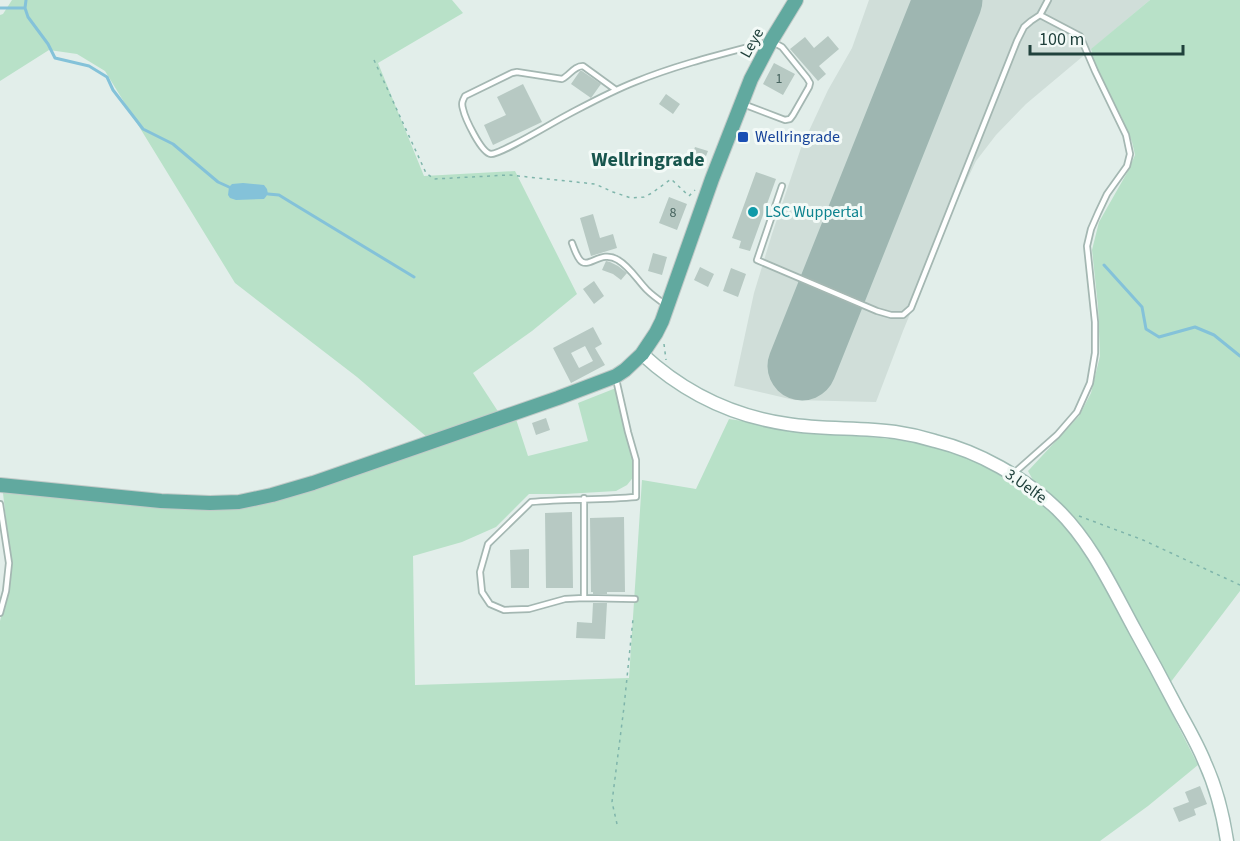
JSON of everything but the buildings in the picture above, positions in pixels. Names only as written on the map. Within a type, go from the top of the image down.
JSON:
[{"type":"main road","name":"Leye","points":[[741,103],[771,41],[796,0]]},
{"type":"main road","points":[[0,485],[161,501],[239,502],[313,483],[616,376],[642,354],[656,333],[668,306],[712,178],[741,103]]},
{"type":"street","name":"3.Uelfe","points":[[642,354],[675,381],[696,394],[751,417],[788,424],[895,432],[937,441],[964,450],[1012,474],[1056,508],[1099,563],[1205,762],[1225,824],[1227,841]]},
{"type":"lane","points":[[782,186],[757,260],[878,311],[891,315],[903,315],[911,308],[1017,41],[1024,27],[1040,15],[1048,0]]},
{"type":"lane","points":[[1012,474],[1057,435],[1077,412],[1090,383],[1095,353],[1095,321],[1088,246],[1091,229],[1098,213],[1107,194],[1127,166],[1130,154],[1126,135],[1080,36],[1040,15]]},
{"type":"lane","points":[[616,90],[583,66],[576,68],[562,79],[512,73],[465,96],[462,102],[481,148],[486,153],[495,153],[633,82],[680,66],[771,41],[782,47],[810,83],[790,119],[785,120],[741,103]]},
{"type":"lane","points":[[572,243],[580,261],[584,263],[610,256],[620,260],[648,291],[668,306]]},
{"type":"lane","points":[[616,376],[636,460],[636,497],[531,502],[488,543],[480,572],[482,592],[490,604],[504,610],[529,609],[565,599],[635,599]]},
{"type":"lane","points":[[584,498],[584,598]]},
{"type":"lane","points":[[0,504],[9,563],[6,591],[0,613]]},
{"type":"path","points":[[374,60],[426,174],[434,179],[509,175],[595,184],[631,198],[644,197],[671,179],[689,196],[704,181],[712,178]]},
{"type":"path","points":[[1068,522],[1075,516],[1080,516],[1143,540],[1240,585]]},
{"type":"path","points":[[617,824],[612,802],[633,619]]},
{"type":"shaded area","points":[[869,0],[1150,0],[1026,104],[996,135],[976,161],[951,214],[876,402],[794,400],[734,386],[754,293],[801,148],[828,90],[852,48]]},
{"type":"green space","points":[[12,0],[452,0],[463,13],[378,63],[424,176],[515,171],[577,294],[532,331],[473,373],[499,413],[428,438],[357,377],[235,283],[105,71],[77,54],[49,50],[0,81],[0,15]]},
{"type":"green space","points":[[1150,0],[1240,0],[1240,591],[1170,683],[1122,596],[1034,482],[1028,471],[1079,416],[1091,393],[1100,356],[1092,250],[1099,222],[1135,155],[1122,118],[1096,68],[1091,49]]},
{"type":"green space","points":[[616,388],[634,461],[635,475],[627,485],[616,491],[529,494],[496,527],[462,542],[413,556],[415,685],[629,678],[642,480],[696,489],[729,419],[787,430],[893,439],[932,446],[970,459],[1024,488],[1053,514],[1079,544],[1116,604],[1198,765],[1100,841],[0,841],[0,621],[8,591],[11,564],[3,493],[238,504],[515,416],[528,456],[588,441],[578,403]]},
{"type":"water","points":[[232,184],[264,185],[268,194],[264,199],[236,200],[230,198],[229,187]]},
{"type":"waterway","points":[[0,8],[25,8],[26,0]]},
{"type":"waterway","points":[[25,8],[28,17],[48,44],[55,58],[89,66],[107,77],[113,90],[143,129],[173,144],[218,182],[229,187]]},
{"type":"waterway","points":[[268,194],[279,195],[414,277]]},
{"type":"waterway","points":[[1104,265],[1142,307],[1146,329],[1159,337],[1195,327],[1214,335],[1240,356]]},
{"type":"runway","points":[[802,366],[948,0]]},
{"type":"place","name":"Wellringrade","points":[[743,137]]},
{"type":"place","name":"LSC Wuppertal","points":[[753,212]]},
{"type":"district","name":"Wellringrade","points":[[648,160]]}]
